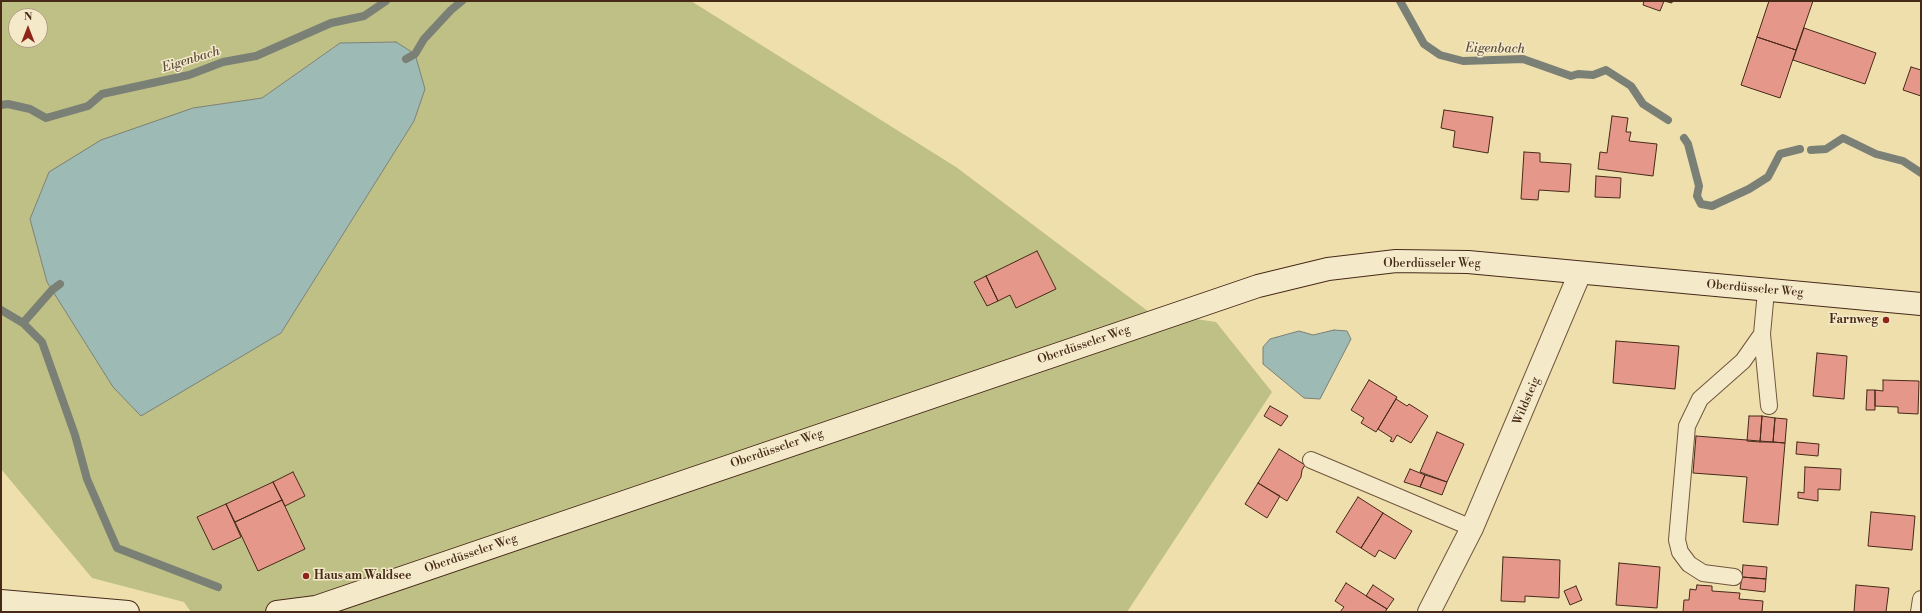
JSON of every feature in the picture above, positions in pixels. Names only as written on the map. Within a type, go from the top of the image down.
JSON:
[{"type":"street","name":"Oberdüsseler Weg","points":[[277,612],[316,606],[398,580],[1258,286],[1328,269],[1396,261],[1468,262],[1921,304]]},
{"type":"street","name":"Wildsteig","points":[[1429,612],[1472,528],[1580,273]]},
{"type":"street","points":[[1,601],[128,612]]},
{"type":"lane","points":[[1766,290],[1762,334],[1769,406]]},
{"type":"lane","points":[[1734,577],[1703,573],[1689,564],[1680,552],[1677,540],[1687,426],[1700,399],[1743,361],[1762,334]]},
{"type":"lane","points":[[1311,460],[1472,528]]},
{"type":"lane","points":[[1919,612],[1921,599]]},
{"type":"green space","points":[[1,1],[691,1],[956,167],[1149,312],[1216,322],[1272,392],[1127,612],[191,612],[184,602],[92,578],[1,469]],"holes":[[[396,42],[415,54],[425,89],[414,121],[281,333],[141,415],[113,387],[47,282],[30,219],[49,172],[193,108],[262,98],[340,43]]]},
{"type":"water","points":[[396,42],[415,54],[425,89],[414,121],[281,333],[141,416],[113,387],[47,282],[30,219],[49,172],[101,140],[193,108],[262,98],[340,43]]},
{"type":"water","points":[[1334,330],[1347,331],[1351,339],[1320,399],[1304,398],[1263,364],[1263,347],[1270,339],[1299,331],[1313,335]]},
{"type":"building","points":[[1644,1],[1664,1],[1660,11],[1643,5]]},
{"type":"building","points":[[1769,1],[1813,1],[1796,50],[1757,37]]},
{"type":"building","points":[[1804,28],[1876,53],[1865,84],[1793,60]]},
{"type":"building","points":[[1757,37],[1796,50],[1780,98],[1741,85]]},
{"type":"building","points":[[1911,67],[1921,70],[1921,96],[1903,90]]},
{"type":"building","points":[[1444,110],[1493,117],[1488,153],[1453,147],[1455,131],[1441,128]]},
{"type":"building","points":[[1612,116],[1628,118],[1626,132],[1631,132],[1629,141],[1657,144],[1653,176],[1598,169],[1600,152],[1607,153]]},
{"type":"building","points":[[1524,152],[1540,153],[1540,162],[1571,164],[1569,192],[1539,190],[1538,200],[1521,199]]},
{"type":"building","points":[[1596,176],[1621,178],[1620,198],[1595,197]]},
{"type":"building","points":[[1037,251],[1056,289],[1016,308],[1010,295],[998,301],[986,276]]},
{"type":"building","points":[[986,276],[998,301],[987,306],[974,282]]},
{"type":"building","points":[[1616,341],[1679,346],[1675,389],[1613,383]]},
{"type":"building","points":[[1817,353],[1847,356],[1844,399],[1813,396]]},
{"type":"building","points":[[1369,380],[1397,397],[1376,432],[1361,423],[1364,418],[1351,410]]},
{"type":"building","points":[[1883,380],[1919,381],[1918,414],[1898,413],[1898,407],[1875,406],[1875,390],[1883,391]]},
{"type":"building","points":[[1867,390],[1875,390],[1875,410],[1866,410]]},
{"type":"building","points":[[1396,399],[1407,406],[1409,404],[1428,416],[1411,443],[1397,435],[1393,442],[1390,441],[1392,438],[1378,429]]},
{"type":"building","points":[[1270,406],[1288,416],[1281,426],[1264,416]]},
{"type":"building","points":[[1749,416],[1762,416],[1760,442],[1747,441]]},
{"type":"building","points":[[1762,416],[1775,418],[1773,442],[1760,442]]},
{"type":"building","points":[[1775,418],[1787,419],[1785,443],[1773,442]]},
{"type":"building","points":[[1437,432],[1464,444],[1447,482],[1420,472]]},
{"type":"building","points":[[1696,436],[1785,443],[1778,525],[1743,522],[1747,477],[1693,473]]},
{"type":"building","points":[[1797,442],[1819,444],[1818,456],[1796,454]]},
{"type":"building","points":[[1279,449],[1305,465],[1302,470],[1301,477],[1287,501],[1258,483]]},
{"type":"building","points":[[1805,467],[1841,469],[1840,490],[1818,489],[1818,501],[1798,498],[1798,492],[1804,493]]},
{"type":"building","points":[[1410,469],[1425,475],[1420,487],[1404,482]]},
{"type":"building","points":[[293,472],[305,496],[285,506],[273,482]]},
{"type":"building","points":[[1425,475],[1447,482],[1442,495],[1420,487]]},
{"type":"building","points":[[273,482],[282,500],[235,522],[226,504]]},
{"type":"building","points":[[1258,483],[1280,496],[1267,518],[1245,504]]},
{"type":"building","points":[[1358,497],[1383,513],[1361,548],[1336,532]]},
{"type":"building","points":[[282,500],[305,549],[258,571],[235,522]]},
{"type":"building","points":[[226,504],[241,537],[213,550],[197,517]]},
{"type":"building","points":[[1871,512],[1915,516],[1912,550],[1868,546]]},
{"type":"building","points":[[1383,513],[1412,531],[1395,559],[1379,550],[1375,557],[1361,548]]},
{"type":"building","points":[[1503,557],[1560,560],[1559,598],[1525,596],[1525,602],[1501,601]]},
{"type":"building","points":[[1619,563],[1660,567],[1657,608],[1616,605]]},
{"type":"building","points":[[1743,565],[1767,567],[1766,579],[1742,577]]},
{"type":"building","points":[[1742,577],[1766,579],[1765,592],[1740,589]]},
{"type":"building","points":[[1346,583],[1387,609],[1385,612],[1340,612],[1344,607],[1335,601]]},
{"type":"building","points":[[1373,585],[1394,599],[1387,609],[1366,596]]},
{"type":"building","points":[[1697,585],[1712,586],[1712,591],[1740,593],[1739,599],[1763,601],[1762,612],[1683,612],[1684,600],[1689,600],[1690,589],[1696,590]]},
{"type":"building","points":[[1856,585],[1889,588],[1886,612],[1854,612]]},
{"type":"building","points":[[1576,586],[1582,600],[1570,605],[1564,591]]},
{"type":"waterway","name":"Eigenbach","points":[[1,105],[8,104],[30,109],[46,118],[88,106],[102,94],[189,75],[223,62],[256,56],[331,23],[364,16],[386,1]]},
{"type":"waterway","points":[[406,59],[415,54],[424,39],[451,10],[462,1]]},
{"type":"waterway","name":"Eigenbach","points":[[1400,1],[1424,44],[1440,55],[1463,61],[1523,59],[1571,76],[1578,74],[1593,75],[1606,70],[1631,86],[1643,104],[1668,120]]},
{"type":"waterway","name":"Eigenbach","points":[[1684,138],[1688,144],[1699,186],[1697,196],[1701,204],[1712,206],[1749,189],[1768,177],[1780,154],[1800,149]]},
{"type":"waterway","name":"Eigenbach","points":[[1811,150],[1826,149],[1843,138],[1876,154],[1903,161],[1921,173]]},
{"type":"waterway","points":[[1,310],[23,323],[52,290],[60,284]]},
{"type":"waterway","points":[[23,323],[42,342],[75,435],[87,479],[117,548],[218,587]]},
{"type":"place","name":"Farnweg","points":[[1886,320]]},
{"type":"place","name":"Haus am Waldsee","points":[[306,576]]}]
